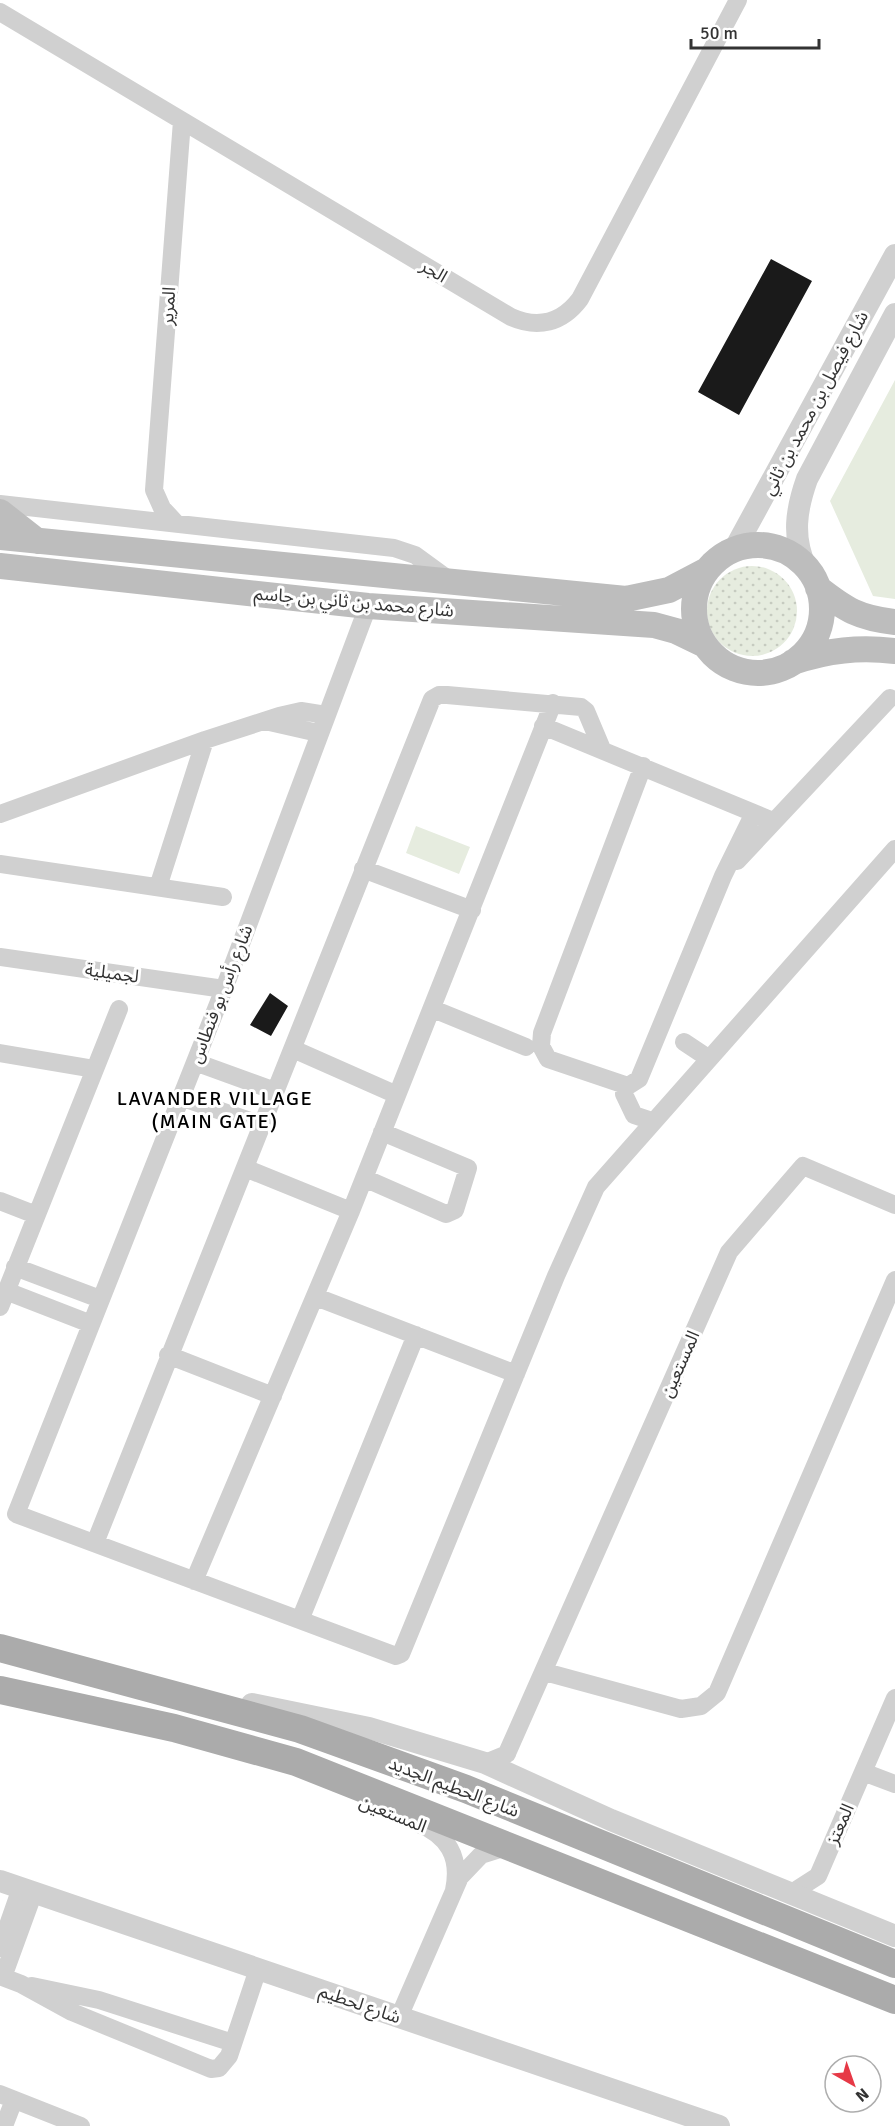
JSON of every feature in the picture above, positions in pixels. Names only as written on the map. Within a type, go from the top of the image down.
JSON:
[{"type":"main road","points":[[0,512],[37,541]]},
{"type":"main road","name":"شارع محمد بن ثاني بن جاسم","points":[[0,537],[626,599],[669,590],[707,570]]},
{"type":"main road","points":[[895,622],[864,618],[839,605],[778,549],[756,545],[734,550],[707,570],[698,588],[694,608],[696,627],[705,645],[723,663],[746,672],[770,671],[819,653],[847,649],[895,651]]},
{"type":"main road","name":"شارع محمد بن ثاني بن جاسم","points":[[0,566],[368,606],[654,625],[676,631],[705,645]]},
{"type":"main road","points":[[793,662],[808,647],[818,629],[821,608],[812,578]]},
{"type":"main road","name":"شارع الحطيم الجديد","points":[[0,1648],[300,1729],[466,1790],[895,1964]]},
{"type":"main road","name":"شارع الحطيم الجديد","points":[[0,1690],[174,1728],[296,1762],[895,2000]]},
{"type":"street","name":"الجر","points":[[0,12],[511,317],[530,323],[549,322],[566,314],[579,299],[738,0]]},
{"type":"street","name":"المرير","points":[[154,490],[182,121]]},
{"type":"street","name":"شارع فيصل بن محمد بن ثاني","points":[[734,550],[895,255]]},
{"type":"street","name":"شارع فيصل بن محمد بن ثاني","points":[[812,578],[797,549],[798,504],[813,470],[895,314]]},
{"type":"street","points":[[127,517],[144,505],[154,490]]},
{"type":"street","points":[[154,490],[162,508],[175,522]]},
{"type":"street","name":"شارع محمد بن ثاني بن جاسم","points":[[0,504],[394,548],[415,555],[454,583]]},
{"type":"street","name":"شارع رأس بو فنطاس","points":[[95,1544],[16,1514],[224,989],[318,733],[368,606]]},
{"type":"street","points":[[602,749],[586,711],[574,705],[447,695],[439,695],[432,699],[168,1355],[95,1544],[396,1656],[405,1651],[516,1374],[596,1187],[652,1120],[895,849]]},
{"type":"street","points":[[723,876],[890,698]]},
{"type":"street","points":[[194,1581],[316,1297],[433,1009],[553,703]]},
{"type":"street","points":[[0,814],[205,740],[265,721],[302,711],[326,715]]},
{"type":"street","points":[[265,721],[318,733]]},
{"type":"street","points":[[543,726],[773,821]]},
{"type":"street","points":[[158,887],[205,740]]},
{"type":"street","points":[[643,766],[542,1033],[541,1046],[548,1059],[626,1085],[635,1083],[639,1079],[723,876],[754,813]]},
{"type":"street","points":[[0,864],[223,897]]},
{"type":"street","points":[[363,869],[472,910]]},
{"type":"street","name":"لجميلية","points":[[0,957],[224,989]]},
{"type":"street","points":[[91,1324],[3,1299],[119,1009]]},
{"type":"street","points":[[433,1009],[526,1047]]},
{"type":"street","points":[[684,1042],[708,1058]]},
{"type":"street","points":[[293,1049],[397,1095]]},
{"type":"street","points":[[0,1053],[95,1069]]},
{"type":"street","points":[[195,1062],[276,1091]]},
{"type":"street","points":[[626,1085],[624,1094],[634,1114],[652,1120]]},
{"type":"street","points":[[180,1097],[262,1125]]},
{"type":"street","points":[[364,1178],[446,1214],[455,1210],[468,1168],[382,1132]]},
{"type":"street","name":"المستعين","points":[[507,1754],[729,1252],[803,1166],[895,1205]]},
{"type":"street","points":[[245,1168],[351,1211]]},
{"type":"street","points":[[0,1201],[36,1215]]},
{"type":"street","points":[[15,1267],[100,1299]]},
{"type":"street","points":[[545,1672],[681,1709],[701,1706],[717,1693],[895,1280]]},
{"type":"street","points":[[316,1297],[516,1374]]},
{"type":"street","points":[[300,1620],[416,1335]]},
{"type":"street","points":[[168,1355],[273,1396]]},
{"type":"street","points":[[173,1693],[271,1707],[369,1728],[485,1763],[525,1779],[611,1820],[895,1936]]},
{"type":"street","name":"المعتز","points":[[818,1876],[895,1698]]},
{"type":"street","points":[[485,1763],[507,1754],[525,1779]]},
{"type":"street","name":"المستعين","points":[[296,1762],[347,1796],[433,1830],[452,1850],[457,1876],[454,1890]]},
{"type":"street","points":[[863,1772],[895,1784]]},
{"type":"street","name":"المستعين","points":[[399,2017],[454,1890],[470,1865],[481,1856],[509,1846]]},
{"type":"street","points":[[790,1894],[818,1876],[822,1895],[832,1911]]},
{"type":"street","points":[[0,1948],[18,1887]]},
{"type":"street","points":[[18,1887],[2,1977],[21,1984],[72,2012],[203,2067],[219,2067],[225,2063],[258,1969]]},
{"type":"street","name":"شارع لحطيم","points":[[18,1887],[719,2126]]},
{"type":"street","points":[[21,1984],[99,2000],[233,2043]]},
{"type":"street","points":[[4,2126],[7,2097],[81,2126]]},
{"type":"shaded area","points":[[895,380],[895,599],[873,596],[830,501]]},
{"type":"shaded area","points":[[752,566],[777,574],[789,586],[797,611],[789,636],[777,648],[752,656],[727,648],[715,636],[707,611],[715,586],[727,574]]},
{"type":"shaded area","points":[[416,826],[470,847],[459,874],[406,853]]},
{"type":"building","points":[[771,259],[812,281],[739,415],[698,392]]},
{"type":"building","points":[[270,993],[288,1006],[271,1036],[250,1025]]},
{"type":"district","name":"LAVANDER VILLAGE (MAIN GATE)","points":[[215,1110]]}]
